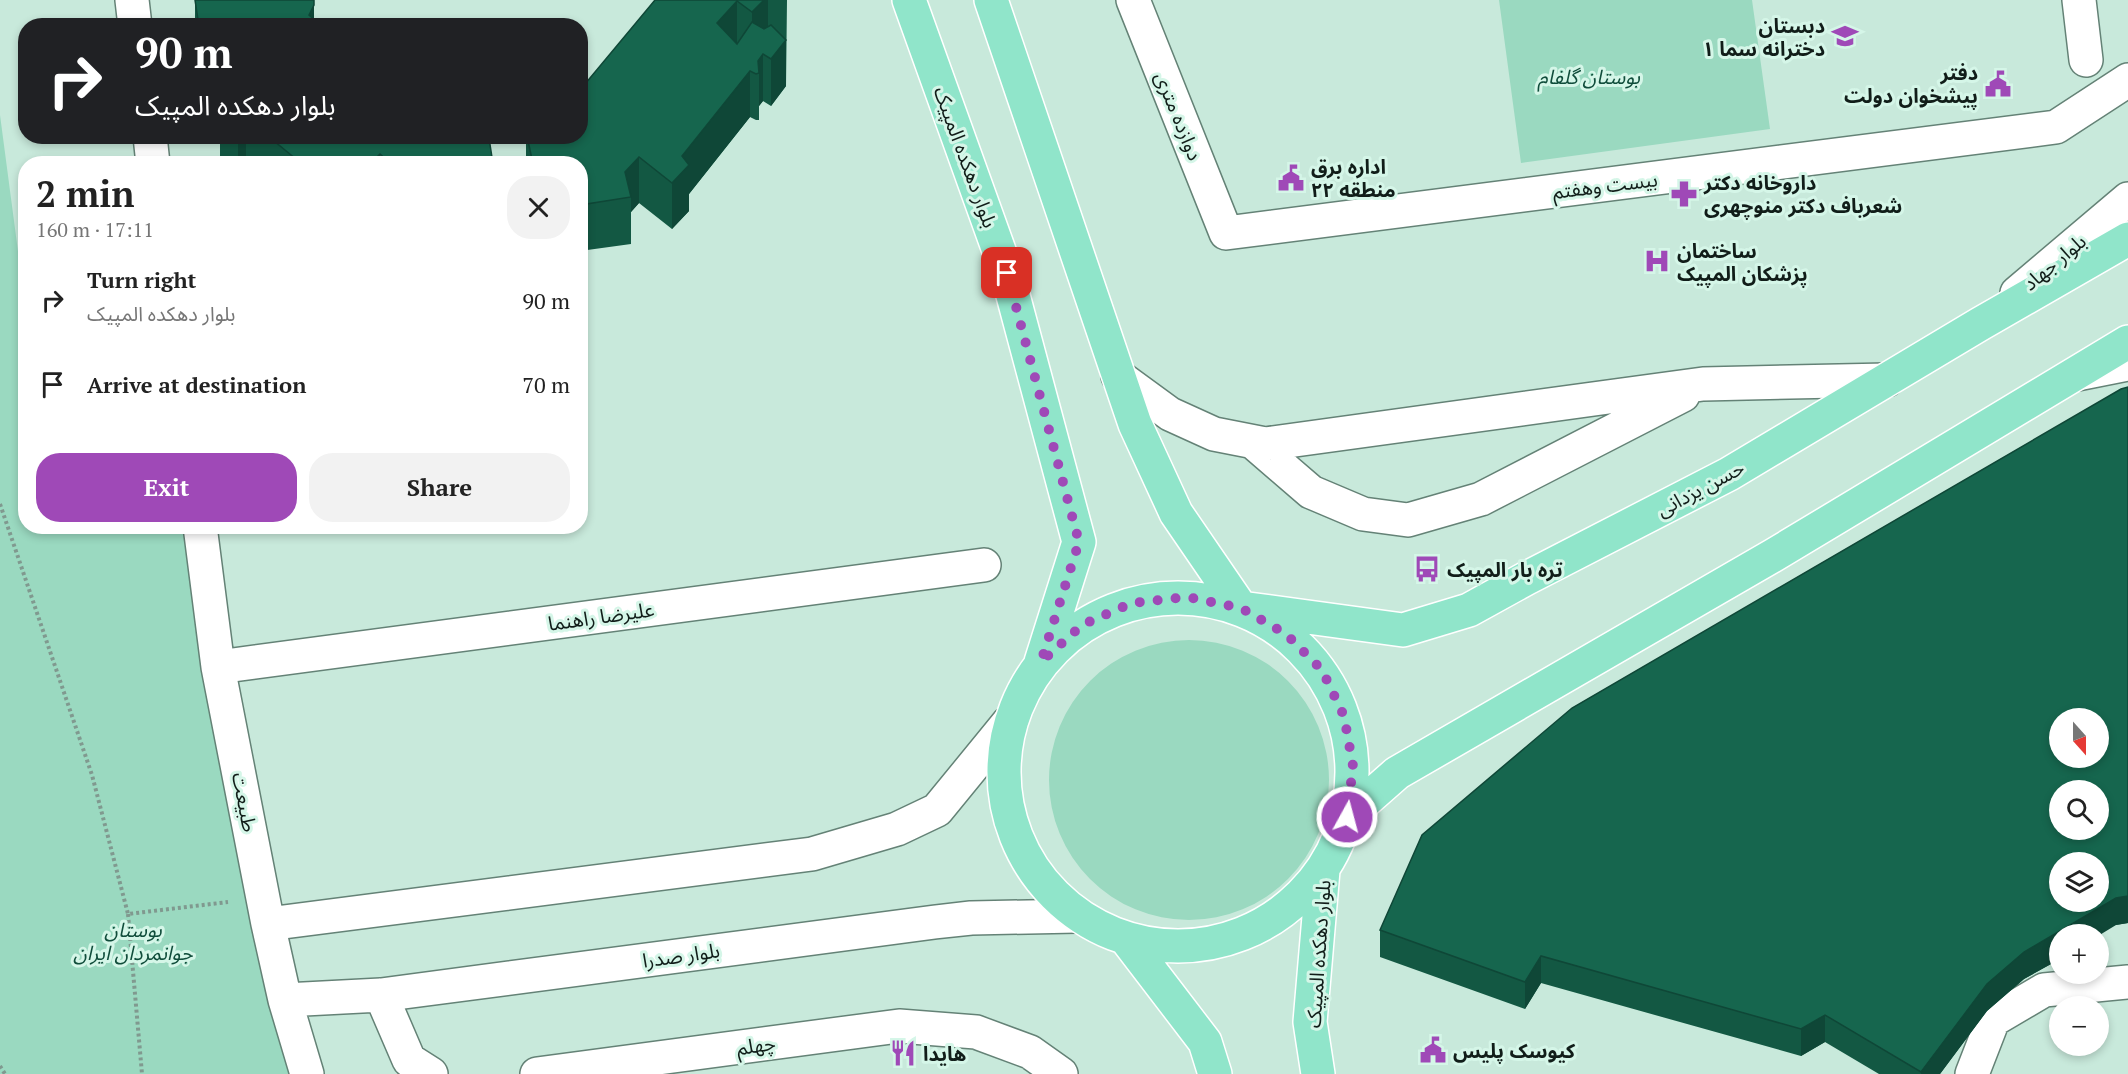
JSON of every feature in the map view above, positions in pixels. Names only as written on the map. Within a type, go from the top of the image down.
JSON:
[{"type":"main road","name":"بلوار دهکده المپیک","points":[[909,0],[1007,273],[1079,542],[1041,662]]},
{"type":"main road","points":[[990,0],[1135,424],[1176,513],[1241,608]]},
{"type":"main road","name":"حسن یزدانی","points":[[1241,608],[1403,630],[1469,610],[1729,474],[1980,324],[2128,239]]},
{"type":"main road","points":[[1347,817],[1397,773],[1774,555],[2128,342]]},
{"type":"main road","points":[[1187,597],[1241,608],[1286,634],[1322,670],[1344,716],[1353,766],[1347,817],[1323,870],[1285,911],[1236,938],[1182,948],[1127,940],[1077,916],[1037,878],[1011,831],[1002,777],[1009,722],[1022,690],[1041,662],[1082,625],[1132,603],[1187,597]]},
{"type":"main road","name":"بلوار دهکده المپیک","points":[[1318,1074],[1310,1022],[1323,870]]},
{"type":"main road","points":[[1127,940],[1205,1042],[1215,1074]]},
{"type":"street","points":[[132,0],[134,18]]},
{"type":"street","name":"دوازده متری","points":[[1133,0],[1226,233]]},
{"type":"street","points":[[2079,0],[2086,60]]},
{"type":"street","name":"بیست وهفتم","points":[[1226,233],[2056,127],[2128,80]]},
{"type":"street","name":"بلوار جهاد","points":[[1980,324],[2128,199]]},
{"type":"street","points":[[2077,374],[2128,364]]},
{"type":"street","points":[[1118,376],[1170,414],[1214,434],[1265,444],[1703,384],[1887,380]]},
{"type":"street","points":[[1253,442],[1311,492],[1363,513],[1408,520],[1481,499],[1703,384]]},
{"type":"street","name":"طبیعت","points":[[201,534],[218,667],[285,1000],[307,1074]]},
{"type":"street","name":"علیرضا راهنما","points":[[218,667],[984,565]]},
{"type":"street","points":[[266,911],[812,854],[897,829],[937,810],[1009,722]]},
{"type":"street","name":"بلوار صدرا","points":[[285,1000],[381,995],[971,918],[1077,916]]},
{"type":"street","points":[[1972,1074],[1993,1020],[2044,990],[2128,982]]},
{"type":"street","points":[[381,995],[409,1060],[431,1074]]},
{"type":"street","name":"چهلم","points":[[537,1074],[898,1026],[976,1032],[1030,1052],[1061,1074]]},
{"type":"path","points":[[0,504],[92,775],[128,914],[142,1074]]},
{"type":"path","points":[[128,914],[266,911]]},
{"type":"path","points":[[0,1066],[5,1074]]},
{"type":"green space","name":"بوستان گلفام","points":[[1499,0],[1752,0],[1770,129],[1521,163]]},
{"type":"green space","name":"بوستان جوانمردان ایران","points":[[0,115],[18,251],[18,534],[188,534],[297,1074],[0,1074]]},
{"type":"green space","points":[[1189,640],[1230,646],[1267,664],[1288,681],[1305,702],[1323,739],[1329,780],[1323,821],[1305,858],[1288,879],[1267,896],[1230,914],[1189,920],[1148,914],[1111,896],[1090,879],[1073,858],[1055,821],[1049,780],[1055,739],[1073,702],[1090,681],[1111,664],[1148,646]]},
{"type":"building","points":[[195,0],[314,0],[309,15],[313,18],[198,18]]},
{"type":"building","points":[[655,0],[764,0],[752,12],[737,1],[717,23],[737,44],[752,22],[764,29],[771,25],[786,40],[771,59],[763,54],[758,61],[759,73],[750,71],[682,156],[689,165],[672,183],[639,157],[625,172],[631,197],[588,204],[588,156],[531,156],[529,144],[588,144],[588,80]]},
{"type":"building","points":[[278,144],[490,144],[492,156],[382,156],[380,154],[378,156],[292,156]]},
{"type":"building","points":[[2128,387],[2128,896],[2109,902],[2109,852],[2049,852],[2049,912],[2092,912],[2072,924],[2049,924],[2049,937],[2024,952],[1987,984],[1921,1072],[1825,1015],[1801,1029],[1541,956],[1525,982],[1380,930],[1422,835],[1572,708]]},
{"type":"place","name":"دبستان دخترانه سما ۱","points":[[1845,36]]},
{"type":"place","name":"دفتر پیشخوان دولت","points":[[1998,84]]},
{"type":"place","name":"اداره برق منطقه ۲۲","points":[[1291,178]]},
{"type":"place","name":"داروخانه دکتر شعرباف دکتر منوچهری","points":[[1684,194]]},
{"type":"place","name":"ساختمان پزشکان المپیک","points":[[1657,261]]},
{"type":"place","name":"تره بار المپیک","points":[[1427,569]]},
{"type":"place","name":"کیوسک پلیس","points":[[1433,1050]]},
{"type":"place","name":"هایدا","points":[[903,1053]]},
{"type":"route","points":[[1007,273],[1079,542],[1041,662],[1082,625],[1132,603],[1187,597],[1241,608],[1286,634],[1322,670],[1344,716],[1353,766],[1347,817]]}]
